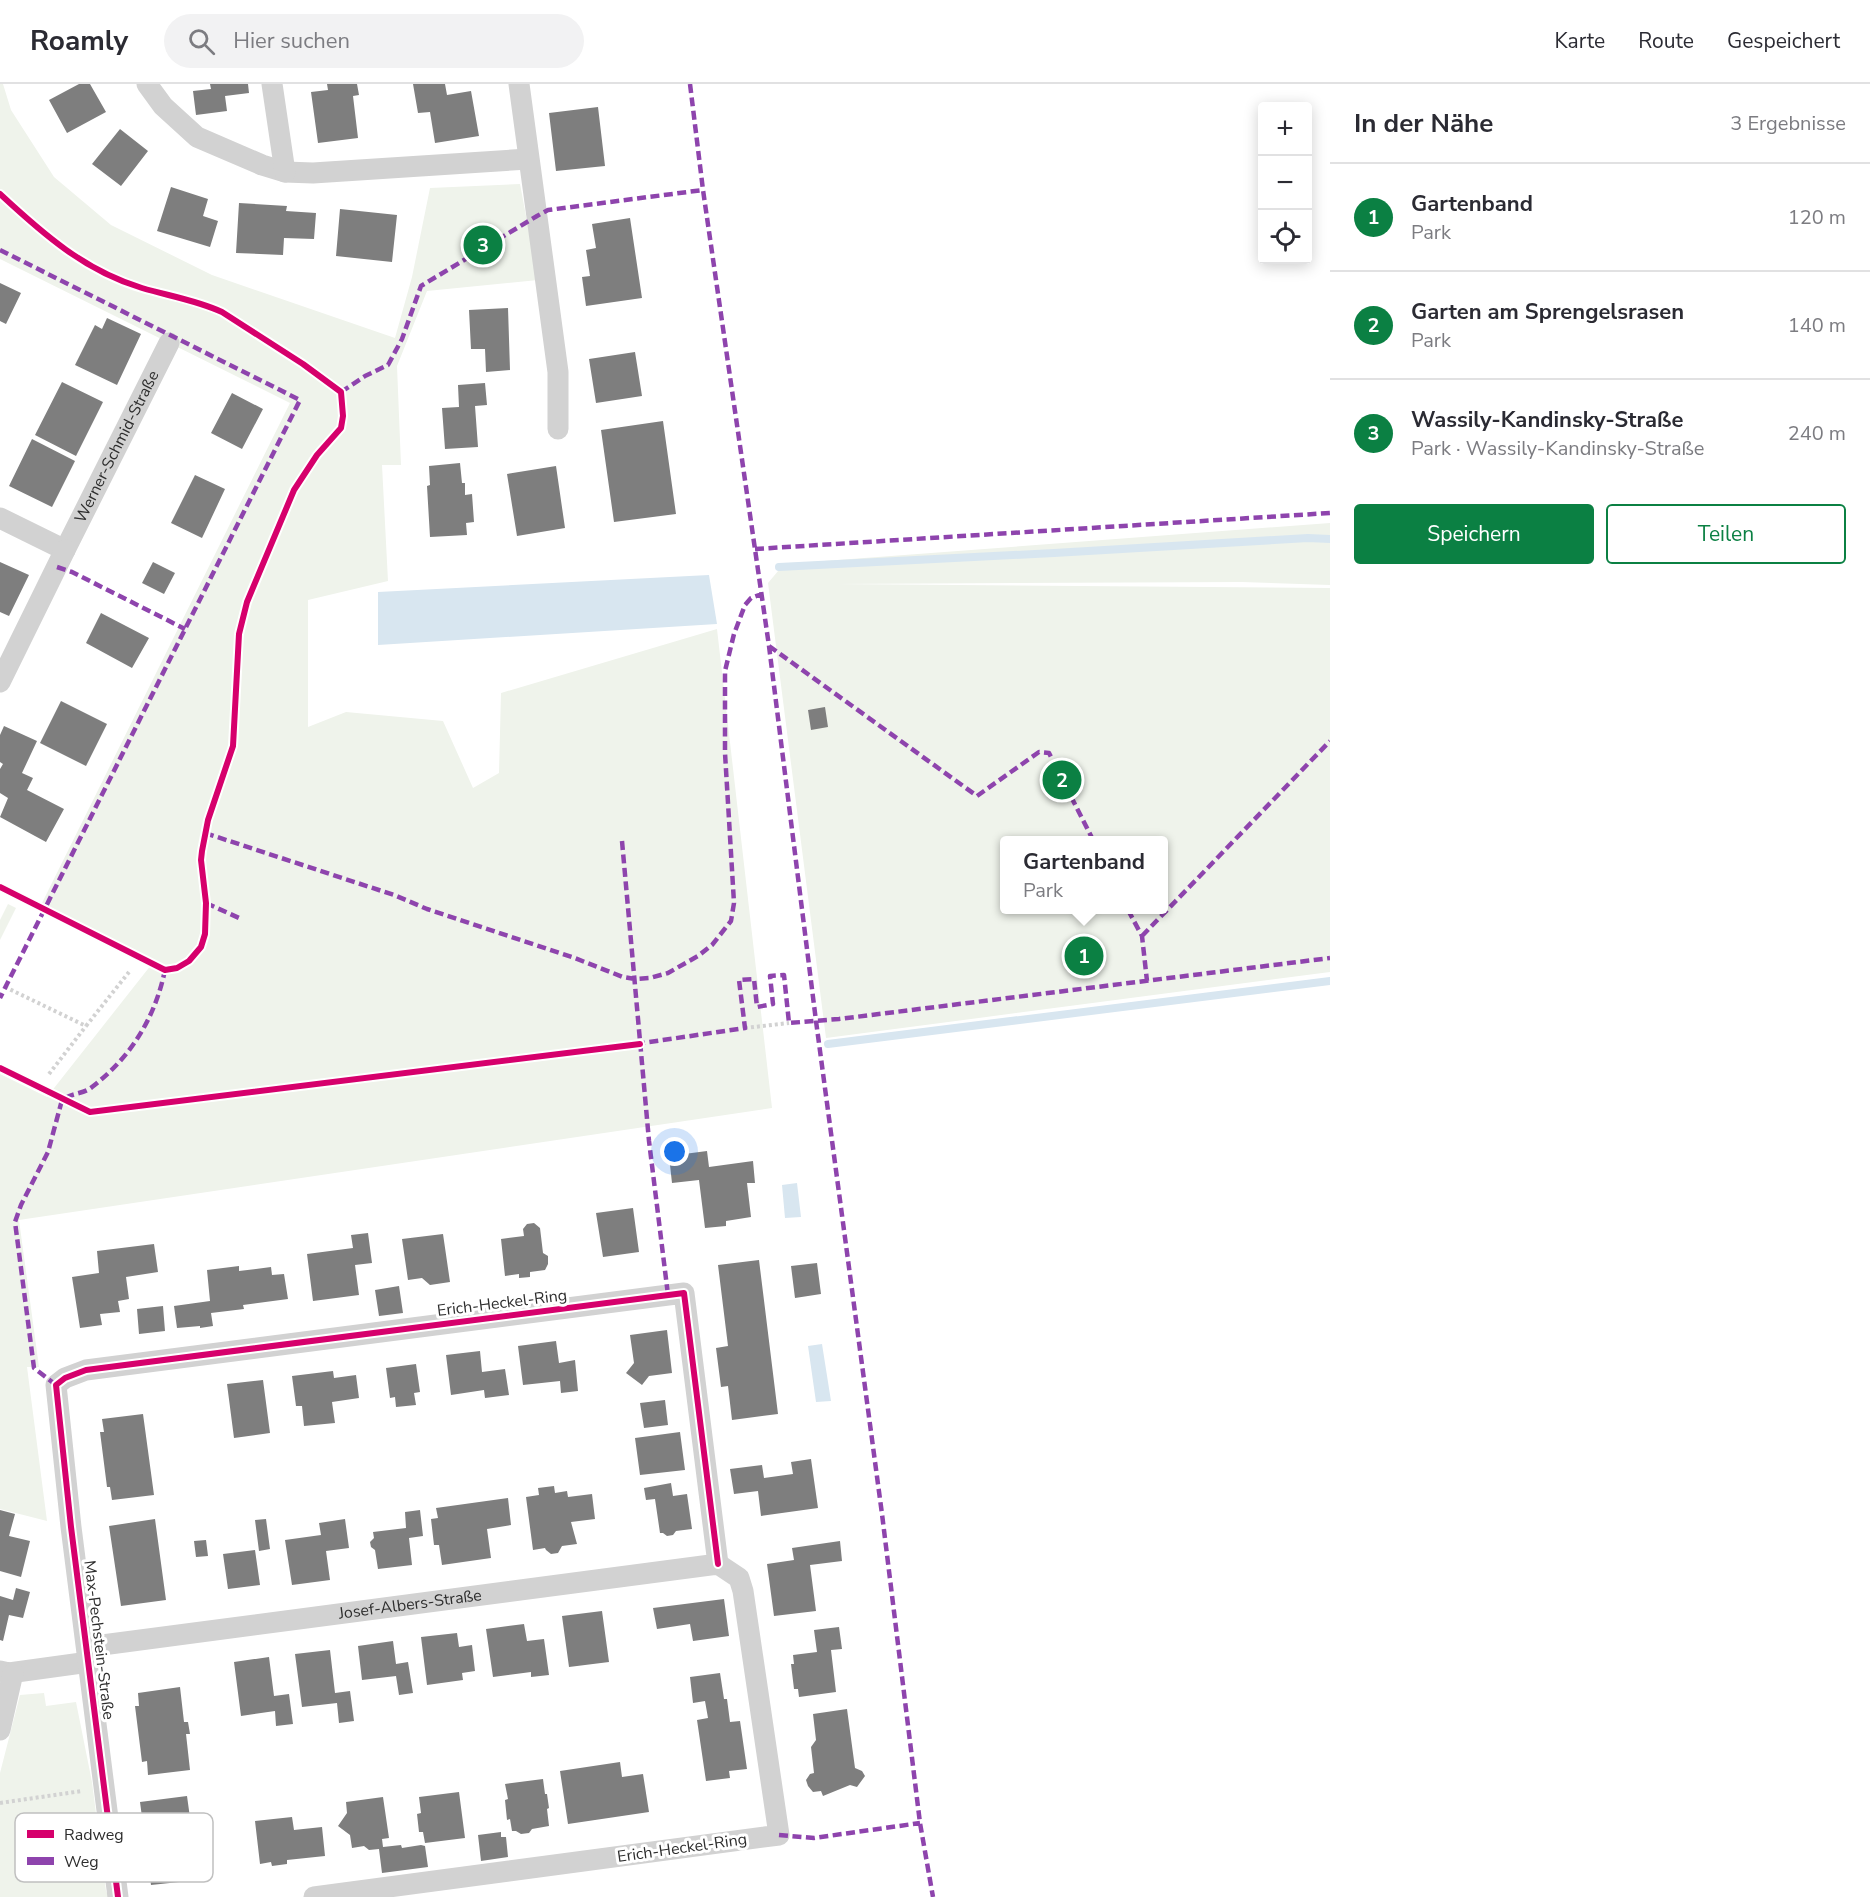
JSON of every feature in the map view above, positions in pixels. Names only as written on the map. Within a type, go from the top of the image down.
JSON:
[{"type":"street","points":[[147,84],[163,106],[197,137],[262,165],[285,172],[313,173],[528,159]]},
{"type":"street","points":[[272,84],[285,172]]},
{"type":"street","points":[[519,84],[558,372],[558,429]]},
{"type":"street","name":"Werner-Schmid-Straße","points":[[0,682],[169,343]]},
{"type":"street","points":[[0,518],[65,550]]},
{"type":"street","name":"Erich-Heckel-Ring","points":[[56,1385],[65,1378],[86,1370],[684,1293],[724,1568],[739,1578],[743,1591],[779,1835],[314,1897]]},
{"type":"street","name":"Max-Pechstein-Straße","points":[[56,1385],[70,1527],[108,1813]]},
{"type":"street","name":"Josef-Albers-Straße","points":[[7,1672],[88,1655],[724,1568]]},
{"type":"street","points":[[0,1730],[7,1672]]},
{"type":"street","name":"Max-Pechstein-Straße","points":[[116,1882],[118,1897]]},
{"type":"path","points":[[49,1074],[129,972]]},
{"type":"path","points":[[5,987],[86,1026]]},
{"type":"path","points":[[745,1029],[789,1023]]},
{"type":"path","points":[[0,1803],[86,1790]]},
{"type":"shaded area","points":[[0,84],[3,84],[11,110],[54,177],[111,225],[212,275],[395,338],[412,277],[430,188],[520,184],[538,280],[427,291],[397,366],[401,465],[382,465],[388,581],[308,600],[308,727],[346,712],[443,721],[473,788],[499,773],[501,693],[717,629],[772,1108],[19,1220],[39,1367],[27,1367],[47,1521],[0,1509],[0,1074],[47,1097],[155,960],[42,903],[290,403],[0,259]]},
{"type":"shaded area","points":[[1330,523],[1330,585],[1242,582],[834,584],[1330,588],[1330,972],[826,1038],[768,583],[784,564]]},
{"type":"shaded area","points":[[709,575],[717,624],[378,645],[378,592]]},
{"type":"shaded area","points":[[8,904],[16,908],[0,940],[0,920]]},
{"type":"shaded area","points":[[797,1183],[801,1217],[785,1218],[782,1185]]},
{"type":"shaded area","points":[[822,1344],[831,1401],[816,1402],[808,1346]]},
{"type":"shaded area","points":[[44,1693],[46,1706],[76,1702],[96,1813],[15,1813],[15,1882],[105,1882],[109,1897],[0,1897],[0,1773],[20,1695]]},
{"type":"building","points":[[79,84],[90,84],[106,112],[67,133],[49,100]]},
{"type":"building","points":[[210,84],[248,84],[249,93],[225,96],[227,111],[196,115],[193,91],[211,89]]},
{"type":"building","points":[[327,84],[357,84],[359,95],[353,96],[358,138],[318,143],[311,92],[328,90]]},
{"type":"building","points":[[413,84],[445,84],[447,95],[471,91],[479,136],[435,143],[430,112],[418,113]]},
{"type":"building","points":[[598,107],[605,166],[556,171],[549,113]]},
{"type":"building","points":[[120,129],[148,151],[121,186],[92,164]]},
{"type":"building","points":[[171,187],[208,199],[203,216],[218,221],[210,247],[157,231]]},
{"type":"building","points":[[239,203],[287,206],[286,211],[316,213],[314,239],[284,238],[283,255],[236,253]]},
{"type":"building","points":[[340,209],[397,215],[392,262],[336,256]]},
{"type":"building","points":[[630,218],[642,298],[586,306],[582,277],[590,276],[586,250],[596,248],[592,224]]},
{"type":"building","points":[[0,283],[21,293],[6,324],[0,321]]},
{"type":"building","points":[[508,308],[510,370],[486,372],[485,349],[471,349],[469,310]]},
{"type":"building","points":[[107,318],[141,334],[117,385],[75,365],[95,325],[102,329]]},
{"type":"building","points":[[635,352],[642,396],[596,403],[589,359]]},
{"type":"building","points":[[62,382],[103,402],[76,456],[35,435]]},
{"type":"building","points":[[485,383],[487,405],[475,406],[478,447],[445,449],[442,408],[459,407],[458,385]]},
{"type":"building","points":[[232,393],[263,409],[242,449],[211,433]]},
{"type":"building","points":[[663,421],[676,514],[614,522],[601,430]]},
{"type":"building","points":[[32,439],[75,461],[52,507],[9,486]]},
{"type":"building","points":[[460,463],[462,483],[465,483],[465,495],[472,494],[474,522],[466,523],[467,535],[430,537],[427,486],[430,485],[429,466]]},
{"type":"building","points":[[556,466],[565,528],[517,536],[507,474]]},
{"type":"building","points":[[195,475],[225,489],[202,538],[171,523]]},
{"type":"building","points":[[0,562],[29,575],[9,616],[0,612]]},
{"type":"building","points":[[153,562],[175,573],[164,594],[142,583]]},
{"type":"building","points":[[101,613],[149,638],[132,668],[86,643]]},
{"type":"building","points":[[61,701],[107,724],[86,766],[40,743]]},
{"type":"building","points":[[825,707],[828,727],[811,730],[808,710]]},
{"type":"building","points":[[4,726],[37,741],[22,773],[33,778],[27,790],[64,809],[46,842],[0,817],[8,798],[0,793],[0,769],[3,764],[0,762],[0,735]]},
{"type":"building","points":[[707,1151],[709,1167],[753,1161],[755,1183],[747,1183],[751,1217],[726,1221],[726,1226],[705,1228],[699,1180],[672,1183],[669,1156]]},
{"type":"building","points":[[633,1208],[639,1252],[603,1257],[596,1213]]},
{"type":"building","points":[[534,1223],[540,1228],[543,1253],[548,1256],[545,1270],[530,1272],[530,1277],[519,1278],[519,1274],[505,1276],[501,1239],[524,1236],[523,1229],[527,1224]]},
{"type":"building","points":[[368,1233],[372,1263],[355,1265],[359,1295],[313,1301],[307,1254],[353,1248],[351,1235]]},
{"type":"building","points":[[443,1234],[450,1282],[430,1285],[422,1278],[408,1280],[402,1239]]},
{"type":"building","points":[[154,1244],[158,1272],[126,1277],[129,1299],[118,1301],[120,1312],[100,1314],[102,1325],[80,1328],[72,1277],[99,1273],[97,1251]]},
{"type":"building","points":[[759,1260],[778,1414],[732,1420],[728,1386],[721,1387],[716,1348],[728,1346],[718,1265]]},
{"type":"building","points":[[817,1263],[821,1294],[795,1298],[791,1266]]},
{"type":"building","points":[[239,1266],[239,1271],[271,1267],[272,1275],[284,1274],[288,1299],[243,1305],[244,1309],[211,1313],[213,1326],[177,1328],[174,1306],[210,1301],[207,1270]]},
{"type":"building","points":[[399,1286],[403,1313],[379,1316],[375,1290]]},
{"type":"building","points":[[163,1306],[165,1331],[139,1334],[137,1309]]},
{"type":"building","points":[[667,1330],[672,1373],[649,1376],[642,1385],[626,1373],[634,1363],[630,1335]]},
{"type":"building","points":[[556,1341],[559,1363],[575,1360],[578,1391],[561,1393],[560,1381],[523,1385],[518,1346]]},
{"type":"building","points":[[480,1351],[482,1372],[505,1369],[509,1395],[485,1398],[484,1390],[451,1395],[446,1355]]},
{"type":"building","points":[[416,1364],[420,1392],[414,1393],[416,1405],[396,1407],[395,1397],[390,1398],[386,1368]]},
{"type":"building","points":[[333,1371],[334,1378],[356,1375],[359,1398],[332,1402],[335,1423],[304,1426],[302,1406],[296,1406],[292,1376]]},
{"type":"building","points":[[263,1380],[270,1433],[234,1438],[227,1384]]},
{"type":"building","points":[[665,1400],[668,1425],[644,1428],[640,1403]]},
{"type":"building","points":[[143,1414],[154,1495],[112,1500],[110,1487],[107,1487],[100,1432],[104,1432],[102,1419]]},
{"type":"building","points":[[680,1432],[685,1470],[640,1475],[635,1438]]},
{"type":"building","points":[[811,1459],[818,1508],[761,1516],[758,1491],[734,1494],[730,1469],[762,1465],[764,1478],[793,1474],[791,1462]]},
{"type":"building","points":[[671,1483],[673,1496],[687,1494],[692,1529],[676,1531],[673,1535],[667,1536],[660,1533],[655,1499],[646,1500],[644,1488]]},
{"type":"building","points":[[554,1486],[555,1493],[567,1491],[568,1497],[592,1494],[595,1519],[571,1522],[577,1544],[562,1546],[558,1553],[551,1554],[545,1548],[533,1550],[526,1497],[539,1495],[538,1488]]},
{"type":"building","points":[[508,1498],[511,1525],[487,1529],[491,1558],[442,1565],[439,1545],[434,1545],[431,1519],[438,1518],[436,1508]]},
{"type":"building","points":[[0,1510],[15,1514],[9,1536],[30,1541],[21,1577],[0,1571]]},
{"type":"building","points":[[420,1510],[423,1536],[409,1538],[412,1565],[378,1569],[375,1550],[371,1547],[370,1542],[374,1538],[373,1532],[406,1528],[405,1512]]},
{"type":"building","points":[[155,1519],[166,1600],[121,1606],[109,1526]]},
{"type":"building","points":[[266,1519],[270,1549],[259,1551],[255,1520]]},
{"type":"building","points":[[345,1519],[349,1548],[326,1551],[330,1580],[292,1585],[285,1540],[321,1535],[319,1523]]},
{"type":"building","points":[[206,1540],[208,1556],[196,1557],[194,1541]]},
{"type":"building","points":[[840,1541],[842,1561],[810,1565],[816,1611],[774,1616],[767,1564],[794,1560],[792,1548]]},
{"type":"building","points":[[255,1550],[260,1585],[228,1589],[223,1554]]},
{"type":"building","points":[[16,1588],[30,1592],[23,1618],[9,1615],[3,1641],[0,1640],[0,1596],[13,1600]]},
{"type":"building","points":[[724,1599],[729,1636],[693,1641],[690,1624],[657,1629],[653,1608]]},
{"type":"building","points":[[602,1611],[609,1662],[569,1667],[562,1616]]},
{"type":"building","points":[[524,1624],[527,1641],[544,1639],[549,1675],[531,1677],[531,1672],[493,1677],[486,1629]]},
{"type":"building","points":[[839,1627],[842,1649],[831,1650],[836,1692],[799,1697],[798,1689],[794,1689],[791,1664],[794,1664],[793,1655],[817,1652],[814,1630]]},
{"type":"building","points":[[457,1633],[459,1647],[472,1645],[475,1671],[462,1673],[463,1680],[427,1685],[421,1637]]},
{"type":"building","points":[[393,1641],[396,1664],[408,1662],[413,1693],[399,1695],[396,1676],[362,1680],[358,1646]]},
{"type":"building","points":[[330,1650],[335,1693],[350,1691],[354,1721],[339,1723],[337,1703],[302,1707],[295,1654]]},
{"type":"building","points":[[269,1657],[274,1696],[289,1694],[293,1724],[276,1726],[275,1711],[241,1716],[234,1662]]},
{"type":"building","points":[[720,1673],[730,1722],[740,1721],[747,1769],[729,1771],[730,1778],[706,1781],[697,1720],[708,1718],[705,1701],[693,1703],[690,1677]]},
{"type":"building","points":[[180,1687],[184,1722],[188,1722],[190,1734],[186,1734],[190,1770],[148,1775],[147,1761],[142,1762],[135,1706],[139,1706],[138,1693]]},
{"type":"building","points":[[847,1709],[855,1768],[862,1771],[865,1776],[857,1787],[850,1785],[823,1796],[821,1791],[813,1792],[806,1780],[810,1774],[814,1773],[811,1747],[816,1740],[813,1714]]},
{"type":"building","points":[[620,1762],[622,1777],[643,1774],[649,1812],[568,1824],[560,1771]]},
{"type":"building","points":[[543,1779],[549,1808],[547,1809],[549,1826],[532,1829],[529,1833],[521,1834],[512,1831],[510,1819],[507,1820],[505,1800],[508,1799],[505,1784]]},
{"type":"building","points":[[459,1792],[465,1838],[425,1843],[423,1832],[419,1832],[417,1814],[421,1813],[419,1797]]},
{"type":"building","points":[[187,1796],[189,1813],[141,1813],[140,1802]]},
{"type":"building","points":[[383,1797],[389,1838],[382,1839],[383,1847],[425,1846],[428,1867],[382,1873],[379,1849],[369,1850],[364,1846],[352,1848],[350,1835],[338,1826],[347,1813],[346,1802]]},
{"type":"building","points":[[292,1817],[294,1830],[322,1827],[325,1856],[287,1860],[287,1864],[272,1866],[271,1862],[260,1864],[255,1821]]},
{"type":"building","points":[[501,1832],[501,1837],[506,1837],[508,1857],[481,1861],[478,1835]]},
{"type":"building","points":[[151,1882],[179,1882],[151,1885]]},
{"type":"waterway","points":[[779,567],[1308,538],[1330,539]]},
{"type":"waterway","points":[[828,1044],[1330,981]]},
{"type":"marked path","points":[[690,84],[703,190],[769,646],[920,1823],[933,1897]]},
{"type":"marked path","points":[[341,392],[365,376],[388,365],[402,339],[421,286],[537,216],[548,210],[703,190]]},
{"type":"marked path","points":[[0,250],[300,400],[0,998]]},
{"type":"marked path","points":[[755,549],[1330,513]]},
{"type":"marked path","points":[[57,567],[72,572],[185,629]]},
{"type":"marked path","points":[[205,833],[394,895],[427,909],[572,957],[623,977],[650,978],[668,973],[712,945],[731,921],[734,903],[725,753],[725,671],[734,634],[745,605],[751,598],[762,594]]},
{"type":"marked path","points":[[769,646],[977,796],[1039,752],[1049,753],[1091,836]]},
{"type":"marked path","points":[[1168,909],[1330,741]]},
{"type":"marked path","points":[[622,841],[649,1141],[668,1295]]},
{"type":"marked path","points":[[206,903],[239,918]]},
{"type":"marked path","points":[[1130,914],[1142,936],[1147,981]]},
{"type":"marked path","points":[[1142,936],[1163,914]]},
{"type":"marked path","points":[[636,1044],[745,1028],[739,980],[754,979],[757,1007],[773,1004],[770,976],[784,975],[789,1023],[839,1019],[1330,958]]},
{"type":"marked path","points":[[56,1385],[34,1368],[15,1222],[21,1205],[48,1152],[62,1100],[92,1087],[130,1049],[148,1020],[161,988],[165,970]]},
{"type":"marked path","points":[[779,1835],[814,1838],[920,1823]]},
{"type":"cycle path","points":[[0,194],[49,237],[102,272],[121,281],[222,312],[303,364],[341,392],[343,416],[341,428],[317,455],[294,490],[247,602],[239,634],[233,746],[208,820],[202,851],[206,903],[205,934],[201,947],[189,961],[177,968],[165,970],[0,887]]},
{"type":"cycle path","points":[[0,1068],[90,1112],[640,1044]]},
{"type":"cycle path","points":[[107,1813],[71,1527],[56,1385],[65,1378],[86,1370],[684,1293],[718,1564]]},
{"type":"cycle path","points":[[116,1882],[118,1897]]},
{"type":"place","name":"Wassily-Kandinsky-Straße","points":[[483,245]]},
{"type":"place","name":"Garten am Sprengelsrasen","points":[[1062,780]]},
{"type":"place","name":"Gartenband","points":[[1084,956]]}]
